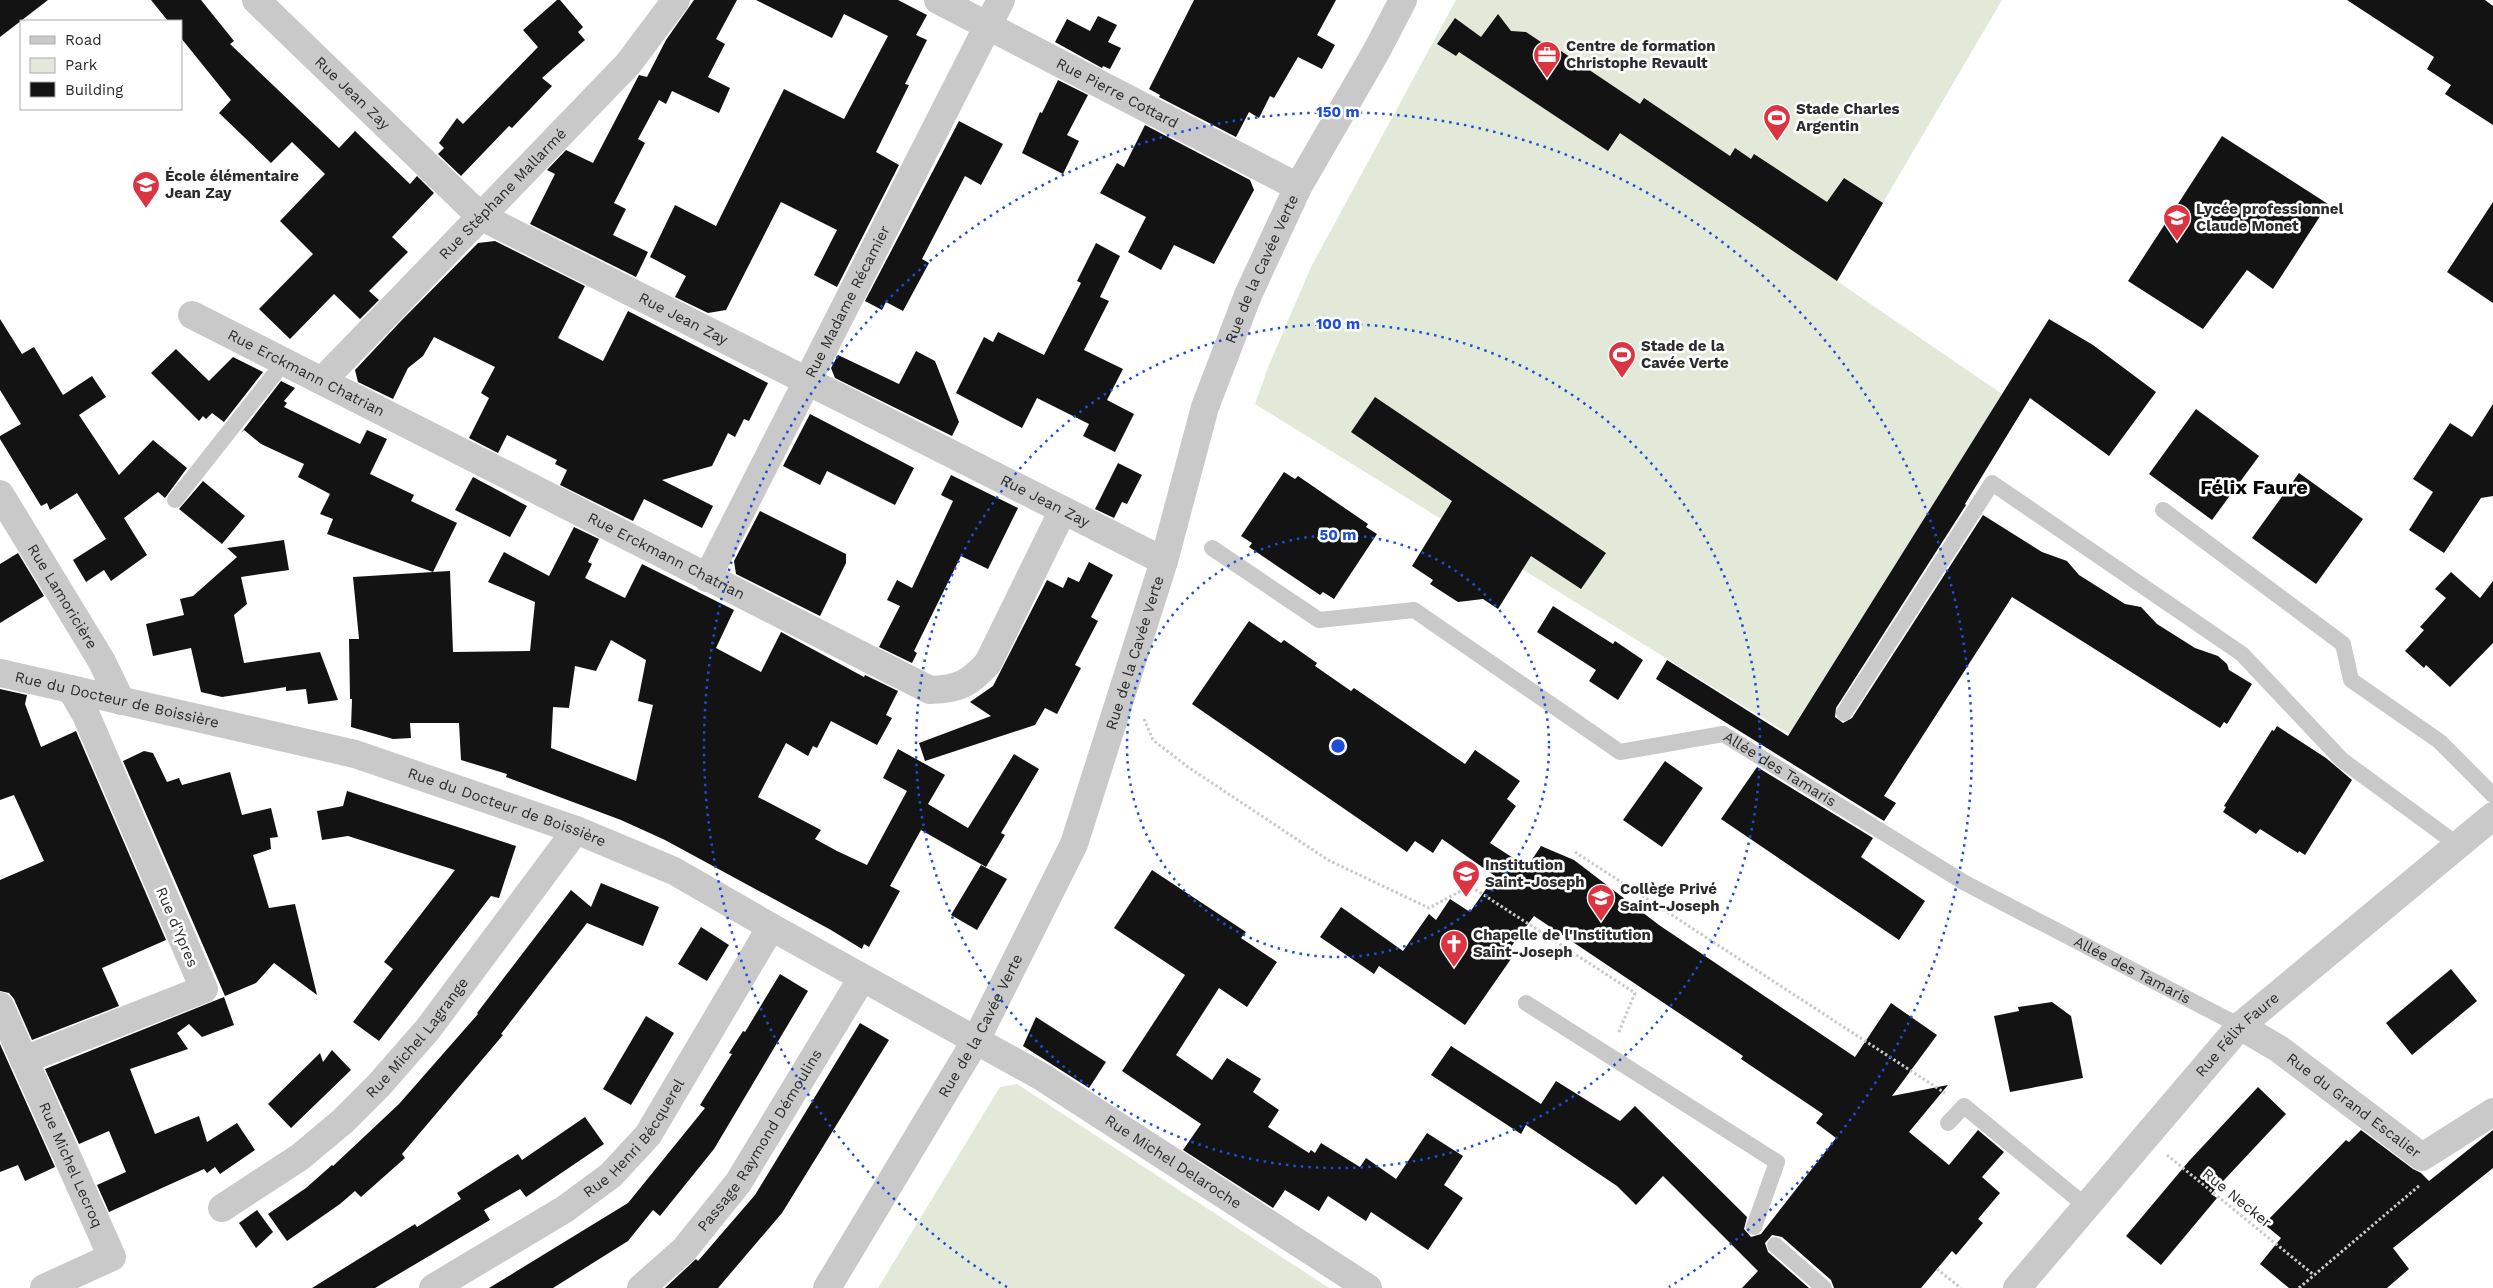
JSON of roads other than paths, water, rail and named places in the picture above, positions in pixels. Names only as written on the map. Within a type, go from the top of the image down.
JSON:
[{"type":"street","name":"Rue Jean Zay","points":[[256,0],[480,216],[1164,561]]},
{"type":"street","name":"Rue Stéphane Mallarmé","points":[[322,381],[628,64],[676,0]]},
{"type":"street","name":"Rue Pierre Cottard","points":[[938,0],[1298,187]]},
{"type":"street","name":"Rue Madame Récamier","points":[[707,578],[1000,0]]},
{"type":"street","name":"Rue de la Cavée Verte","points":[[827,1288],[976,1040],[1074,844],[1164,561],[1205,407],[1248,295],[1298,187],[1376,52],[1403,0]]},
{"type":"street","name":"Rue Erckmann Chatrian","points":[[192,315],[930,690],[952,690],[973,679],[988,663],[1063,510]]},
{"type":"street","name":"Rue Lamoricière","points":[[0,494],[101,660],[121,700]]},
{"type":"street","name":"Rue du Docteur de Boissière","points":[[0,673],[355,754],[576,830],[674,871],[862,978],[976,1040]]},
{"type":"street","name":"Rue d'Ypres","points":[[24,1060],[204,989],[86,715],[71,689]]},
{"type":"street","name":"Rue Félix Faure","points":[[2017,1288],[2240,1026],[2493,816]]},
{"type":"street","name":"Rue Michel Lagrange","points":[[222,1208],[300,1157],[343,1122],[379,1085],[428,1029],[576,830]]},
{"type":"street","name":"Rue Henri Bécquerel","points":[[433,1288],[565,1209],[611,1175],[648,1135],[771,927]]},
{"type":"street","name":"Passage Raymond Démoulins","points":[[641,1288],[684,1250],[738,1183],[862,978]]},
{"type":"street","name":"Rue Michel Lecroq","points":[[0,1006],[112,1257],[44,1288]]},
{"type":"street","name":"Rue du Grand Escalier","points":[[2240,1026],[2279,1049],[2422,1157],[2493,1112]]},
{"type":"street","name":"Rue Michel Delaroche","points":[[976,1040],[1042,1077],[1368,1288]]},
{"type":"lane","points":[[175,500],[284,362]]},
{"type":"lane","points":[[1844,713],[1992,483],[2242,654],[2342,760],[2458,845]]},
{"type":"lane","points":[[2163,510],[2343,644],[2351,680],[2439,741],[2493,795]]},
{"type":"lane","name":"Allée des Tamaris","points":[[1212,548],[1319,620],[1414,610],[1620,752],[1723,734],[1965,883],[2240,1026]]},
{"type":"lane","points":[[1526,1003],[1777,1162],[1754,1227]]},
{"type":"lane","points":[[1948,1123],[1964,1106],[2086,1206]]},
{"type":"lane","points":[[1775,1245],[1824,1288]]},
{"type":"place","name":"Centre de formation Christophe Revault","points":[[1547,79]]},
{"type":"place","name":"Stade Charles Argentin","points":[[1777,142]]},
{"type":"place","name":"École élémentaire Jean Zay","points":[[146,209]]},
{"type":"place","name":"Lycée professionnel Claude Monet","points":[[2177,242]]},
{"type":"place","name":"Stade de la Cavée Verte","points":[[1622,379]]},
{"type":"place","name":"Institution Saint-Joseph","points":[[1466,898]]},
{"type":"place","name":"Collège Privé Saint-Joseph","points":[[1601,922]]},
{"type":"place","name":"Chapelle de l'Institution Saint-Joseph","points":[[1454,968]]},
{"type":"district","name":"Félix Faure","points":[[2254,487]]}]
